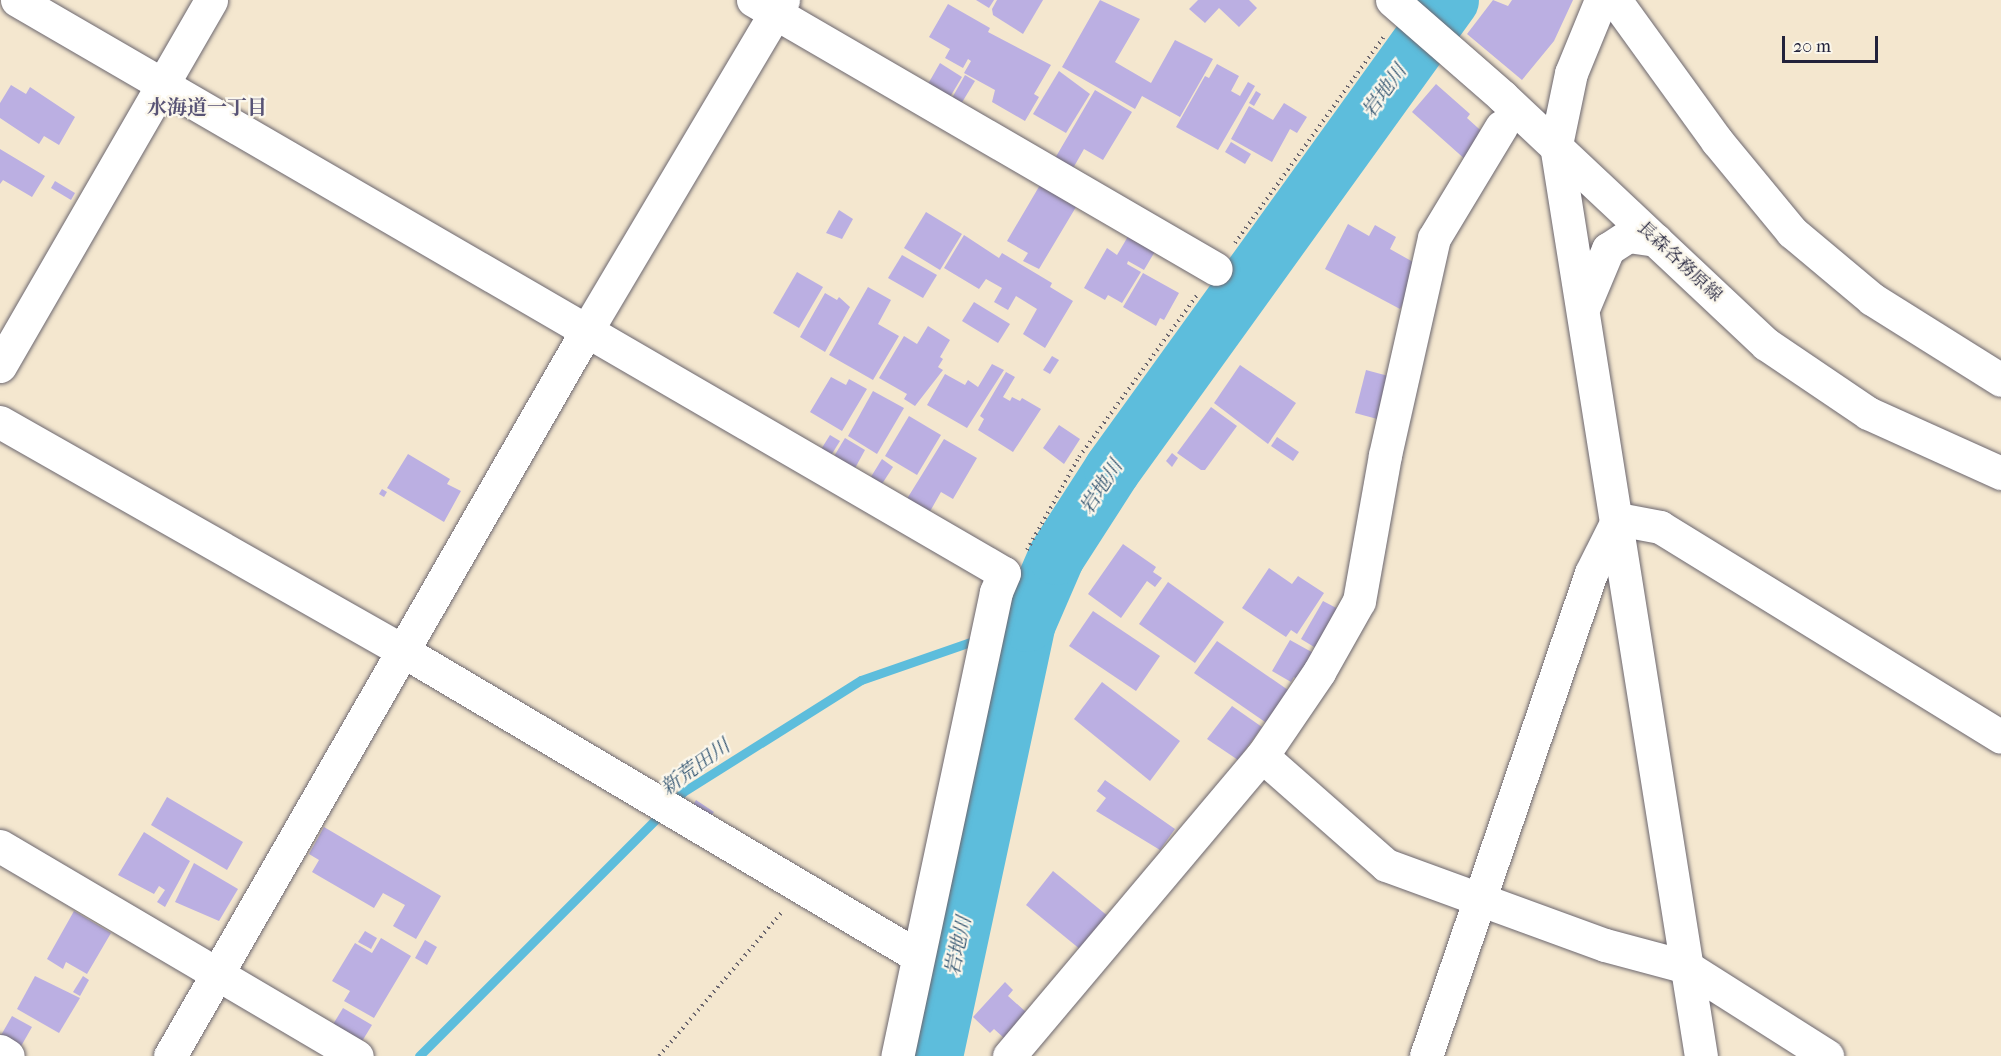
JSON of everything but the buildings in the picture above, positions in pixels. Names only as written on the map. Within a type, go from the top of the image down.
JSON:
[{"type":"street","points":[[17,0],[1004,573],[996,592],[916,955],[897,1056]]},
{"type":"street","points":[[0,366],[211,0]]},
{"type":"street","points":[[1601,0],[1571,73],[1556,145],[1618,519],[1701,1056]]},
{"type":"street","points":[[1616,0],[1717,141],[1792,232],[1872,299],[2001,380]]},
{"type":"street","points":[[170,1056],[587,330],[771,4],[1216,269]]},
{"type":"street","name":"長森各務原線","points":[[1397,5],[1502,112],[1556,145],[1766,344],[1868,413],[2001,473]]},
{"type":"street","points":[[1009,1056],[1262,756],[1319,672],[1359,601],[1385,455],[1434,238],[1502,112]]},
{"type":"street","points":[[1574,255],[1578,229],[1591,215],[1604,211],[1627,212]]},
{"type":"street","points":[[1583,309],[1608,249],[1628,236],[1656,240]]},
{"type":"street","points":[[0,422],[403,651],[916,955]]},
{"type":"street","points":[[1618,519],[1660,526],[2001,737]]},
{"type":"street","points":[[1426,1056],[1482,898],[1591,573],[1618,519]]},
{"type":"street","points":[[1262,756],[1386,865],[1482,898],[1605,945],[1688,967],[1827,1056]]},
{"type":"street","points":[[0,846],[357,1056]]},
{"type":"street","points":[[0,1051],[8,1056]]},
{"type":"path","points":[[659,1056],[802,888]]},
{"type":"waterway","name":"岩地川","points":[[934,1056],[1027,623],[1056,556],[1112,469],[1450,0]]},
{"type":"waterway","name":"新荒田川","points":[[995,633],[1027,623]]},
{"type":"waterway","name":"新荒田川","points":[[419,1056],[683,792],[861,680],[979,639]]},
{"type":"district","name":"水海道一丁目","points":[[207,107]]}]
